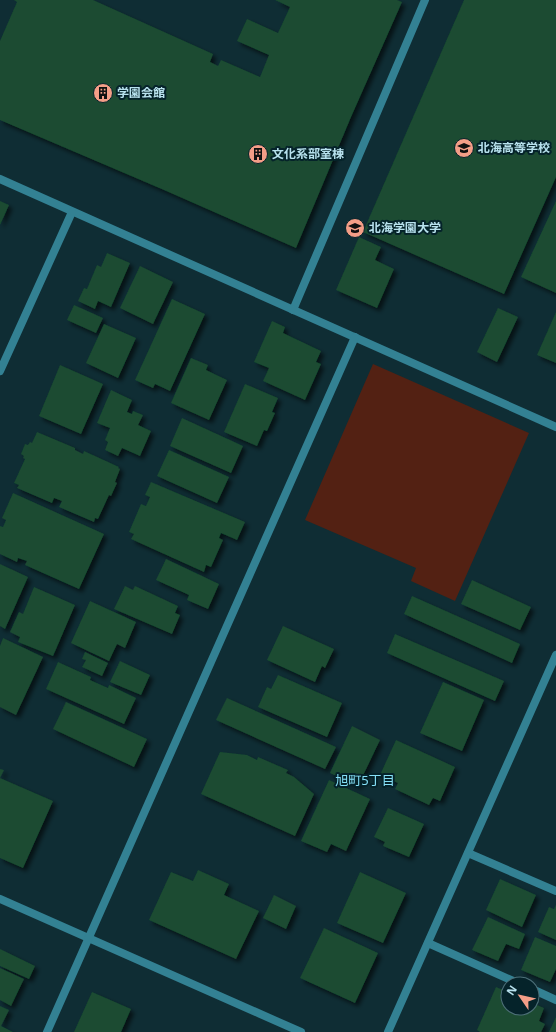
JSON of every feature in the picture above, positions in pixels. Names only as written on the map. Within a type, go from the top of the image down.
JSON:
[{"type":"street","points":[[293,310],[425,0]]},
{"type":"street","points":[[0,179],[556,427]]},
{"type":"street","points":[[0,371],[72,212]]},
{"type":"street","points":[[47,1032],[354,337]]},
{"type":"street","points":[[388,1032],[556,655]]},
{"type":"street","points":[[468,853],[556,892]]},
{"type":"street","points":[[0,899],[301,1032]]},
{"type":"street","points":[[428,943],[502,976]]},
{"type":"street","points":[[540,993],[556,1000]]},
{"type":"shaded area","points":[[373,364],[529,433],[455,601],[411,581],[416,568],[305,520]]},
{"type":"building","points":[[14,0],[93,0],[213,54],[210,62],[218,66],[221,60],[260,77],[269,55],[237,41],[247,19],[278,33],[290,7],[275,0],[397,0],[402,2],[351,117],[296,248],[0,120],[0,41],[17,2]]},
{"type":"building","points":[[464,0],[556,0],[556,177],[504,294],[363,232]]},
{"type":"building","points":[[0,201],[9,205],[0,225]]},
{"type":"building","points":[[556,201],[556,293],[521,277]]},
{"type":"building","points":[[359,237],[381,247],[375,260],[394,269],[377,308],[336,290]]},
{"type":"building","points":[[107,253],[130,263],[111,307],[98,301],[95,309],[78,301],[84,288],[87,289],[97,265],[101,267]]},
{"type":"building","points":[[140,266],[173,282],[153,324],[120,308]]},
{"type":"building","points":[[172,299],[205,314],[170,391],[155,384],[153,388],[135,380]]},
{"type":"building","points":[[74,305],[103,318],[96,333],[67,320]]},
{"type":"building","points":[[498,308],[518,317],[497,362],[477,352]]},
{"type":"building","points":[[556,312],[556,363],[537,355]]},
{"type":"building","points":[[272,321],[285,327],[283,333],[321,351],[316,362],[321,364],[305,400],[263,381],[269,368],[254,362]]},
{"type":"building","points":[[104,324],[136,338],[118,378],[86,363]]},
{"type":"building","points":[[191,358],[208,365],[206,370],[227,380],[209,420],[171,403]]},
{"type":"building","points":[[60,365],[103,384],[81,434],[39,416]]},
{"type":"building","points":[[245,384],[278,398],[272,412],[275,413],[267,431],[264,430],[257,446],[224,432]]},
{"type":"building","points":[[111,390],[132,400],[127,412],[132,414],[133,411],[143,415],[138,425],[151,431],[140,456],[122,448],[118,456],[105,450],[108,442],[105,440],[110,428],[97,423]]},
{"type":"building","points":[[182,418],[243,446],[231,473],[170,446]]},
{"type":"building","points":[[37,432],[75,448],[75,450],[83,454],[84,451],[119,467],[118,468],[120,469],[115,482],[117,483],[111,496],[109,495],[98,519],[95,518],[94,522],[59,507],[62,501],[54,498],[52,503],[17,488],[19,485],[14,483],[25,459],[21,454],[25,444],[28,445],[30,442],[32,443]]},
{"type":"building","points":[[169,450],[229,477],[217,503],[157,476]]},
{"type":"building","points":[[151,482],[245,522],[237,540],[221,533],[219,538],[223,540],[211,567],[206,565],[204,572],[131,539],[134,534],[129,532],[141,504],[146,506],[150,497],[145,495]]},
{"type":"building","points":[[13,493],[104,534],[79,589],[25,565],[27,561],[18,558],[17,562],[0,554],[0,526],[3,527],[6,520],[2,518]]},
{"type":"building","points":[[166,559],[219,584],[208,609],[187,600],[189,595],[156,580]]},
{"type":"building","points":[[0,564],[28,577],[5,629],[0,626]]},
{"type":"building","points":[[472,580],[531,607],[520,630],[461,604]]},
{"type":"building","points":[[125,586],[133,590],[135,586],[178,606],[175,613],[180,615],[172,634],[114,609]]},
{"type":"building","points":[[34,587],[75,605],[53,656],[18,642],[20,637],[10,632],[19,612],[23,614]]},
{"type":"building","points":[[412,596],[520,644],[512,663],[404,614]]},
{"type":"building","points":[[90,601],[136,622],[125,648],[117,644],[109,661],[71,643]]},
{"type":"building","points":[[283,626],[334,649],[325,668],[322,666],[315,682],[267,660]]},
{"type":"building","points":[[395,634],[504,681],[495,701],[387,653]]},
{"type":"building","points":[[3,638],[43,657],[16,715],[0,707],[0,646]]},
{"type":"building","points":[[85,652],[108,663],[102,676],[82,667],[86,660],[82,659]]},
{"type":"building","points":[[120,661],[150,675],[141,695],[110,682]]},
{"type":"building","points":[[58,662],[91,677],[90,680],[108,688],[109,685],[136,698],[124,724],[46,689]]},
{"type":"building","points":[[278,675],[342,703],[327,737],[258,707],[267,687],[271,689]]},
{"type":"building","points":[[443,682],[484,700],[462,751],[420,733]]},
{"type":"building","points":[[227,698],[336,747],[325,769],[216,720]]},
{"type":"building","points":[[66,702],[147,739],[134,767],[53,729]]},
{"type":"building","points":[[352,726],[380,740],[358,786],[330,773]]},
{"type":"building","points":[[396,740],[455,767],[440,801],[433,798],[429,805],[395,789],[398,783],[380,775]]},
{"type":"building","points":[[220,752],[247,755],[257,760],[258,757],[288,770],[286,773],[294,777],[314,794],[295,836],[201,794]]},
{"type":"building","points":[[0,769],[4,770],[0,778]]},
{"type":"building","points":[[0,778],[53,801],[23,868],[0,858]]},
{"type":"building","points":[[329,780],[370,799],[346,851],[331,844],[327,852],[301,841]]},
{"type":"building","points":[[388,808],[424,824],[409,857],[383,846],[385,842],[374,837]]},
{"type":"building","points":[[198,870],[229,884],[224,895],[259,911],[236,959],[149,920],[171,872],[193,881]]},
{"type":"building","points":[[360,872],[406,893],[383,943],[337,923]]},
{"type":"building","points":[[500,879],[536,895],[522,927],[486,910]]},
{"type":"building","points":[[274,895],[296,906],[286,929],[263,918]]},
{"type":"building","points":[[556,905],[556,940],[538,932],[549,907],[554,909]]},
{"type":"building","points":[[488,917],[525,934],[519,949],[506,944],[498,961],[472,950]]},
{"type":"building","points":[[324,928],[378,953],[355,1003],[300,978]]},
{"type":"building","points":[[535,937],[556,946],[556,969],[550,982],[540,978],[540,976],[536,976],[521,970]]},
{"type":"building","points":[[0,949],[35,966],[29,979],[0,966]]},
{"type":"building","points":[[0,968],[24,979],[11,1006],[0,1000]]},
{"type":"building","points":[[496,987],[500,989],[500,1016],[540,1016],[540,1006],[544,1008],[539,1021],[545,1024],[541,1032],[480,1032],[477,1030]]},
{"type":"building","points":[[92,992],[131,1009],[121,1032],[74,1032]]},
{"type":"building","points":[[0,1006],[9,1010],[1,1026],[13,1032],[0,1032]]},
{"type":"building","points":[[556,1017],[556,1032],[549,1032]]},
{"type":"place","name":"学園会館","points":[[103,93]]},
{"type":"place","name":"北海高等学校","points":[[464,148]]},
{"type":"place","name":"文化系部室棟","points":[[258,154]]},
{"type":"place","name":"北海学園大学","points":[[355,228]]},
{"type":"district","name":"旭町5丁目","points":[[365,780]]}]
